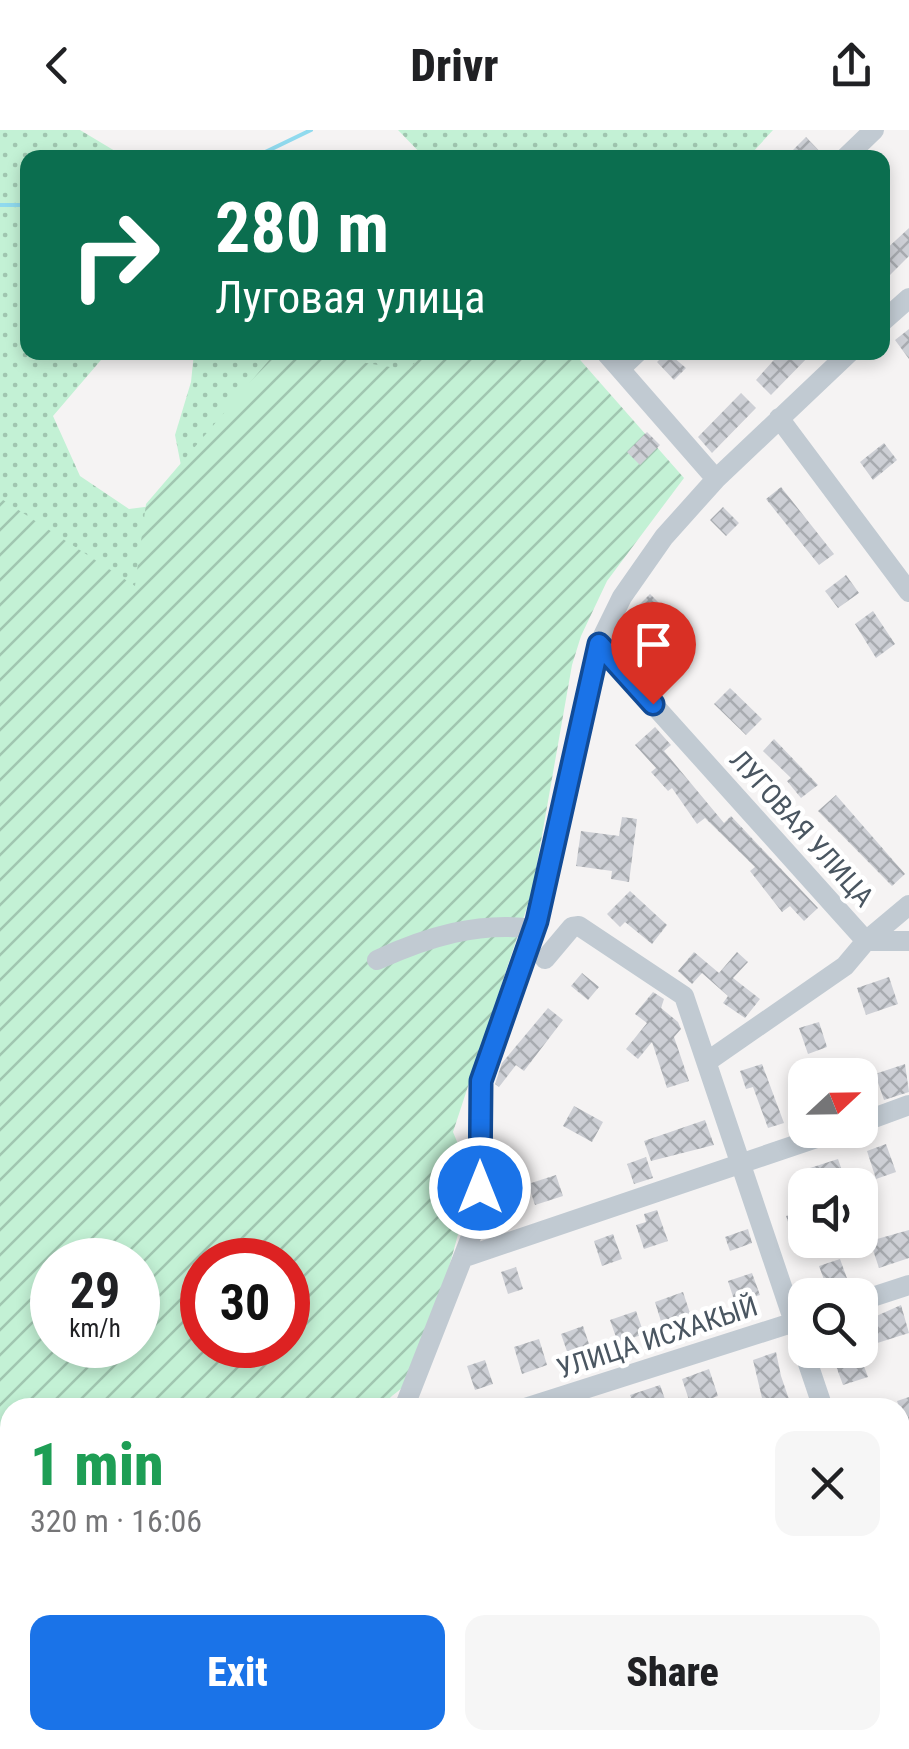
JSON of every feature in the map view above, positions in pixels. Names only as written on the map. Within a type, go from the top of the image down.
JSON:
[{"type":"street","points":[[853,150],[874,130]]},
{"type":"street","points":[[890,315],[909,298]]},
{"type":"street","points":[[612,360],[716,479]]},
{"type":"street","points":[[620,369],[630,360]]},
{"type":"street","points":[[408,1398],[476,1224],[481,1081],[534,929],[599,644],[622,597],[664,537],[716,479],[841,360]]},
{"type":"street","points":[[779,418],[909,592]]},
{"type":"street","name":"ЛУГОВАЯ УЛИЦА","points":[[599,644],[866,941],[844,966],[708,1061]]},
{"type":"street","points":[[866,941],[909,905]]},
{"type":"street","points":[[377,960],[420,940],[484,927],[500,924],[534,929]]},
{"type":"street","points":[[545,960],[572,927],[592,933],[678,988],[708,1061],[788,1288]]},
{"type":"street","points":[[866,941],[909,941]]},
{"type":"street","points":[[878,1116],[909,1105]]},
{"type":"street","points":[[465,1257],[790,1148]]},
{"type":"street","points":[[878,1295],[909,1285]]},
{"type":"street","name":"УЛИЦА ИСХАКЫЙ","points":[[556,1398],[788,1324]]},
{"type":"street","points":[[813,1368],[820,1398]]},
{"type":"green space","points":[[0,130],[80,130],[113,150],[20,150],[20,360],[101,360],[53,416],[80,476],[129,509],[160,505],[148,602],[0,695]]},
{"type":"green space","points":[[398,130],[773,130],[755,150],[417,150]]},
{"type":"green space","points":[[193,360],[443,360],[186,491],[175,435]]},
{"type":"green space","points":[[269,360],[349,360],[408,370],[417,360],[580,360],[684,478],[607,581],[581,636],[572,665],[532,892],[453,1132],[463,1157],[467,1184],[453,1253],[409,1379],[390,1398],[0,1398],[0,498],[135,586],[146,504]]},
{"type":"building","points":[[806,137],[818,150],[793,150]]},
{"type":"building","points":[[909,228],[909,256],[890,275],[890,246]]},
{"type":"building","points":[[909,329],[909,359],[895,340]]},
{"type":"building","points":[[676,360],[686,368],[674,380],[657,362]]},
{"type":"building","points":[[774,360],[805,360],[771,395],[756,380]]},
{"type":"building","points":[[741,393],[756,408],[712,453],[698,437]]},
{"type":"building","points":[[647,432],[660,445],[640,465],[627,452]]},
{"type":"building","points":[[884,443],[897,460],[873,480],[860,462]]},
{"type":"building","points":[[781,487],[834,554],[819,565],[766,499]]},
{"type":"building","points":[[723,507],[739,523],[726,536],[710,520]]},
{"type":"building","points":[[846,575],[859,593],[838,608],[825,591]]},
{"type":"building","points":[[650,594],[671,615],[661,626],[639,605]]},
{"type":"building","points":[[873,611],[895,644],[876,658],[855,624]]},
{"type":"building","points":[[645,641],[663,658],[650,672],[632,654]]},
{"type":"building","points":[[730,688],[762,719],[746,735],[714,704]]},
{"type":"building","points":[[655,727],[671,745],[664,751],[724,823],[731,816],[818,908],[804,921],[790,906],[782,912],[750,871],[755,867],[705,818],[697,824],[672,788],[668,791],[651,772],[656,768],[635,745]]},
{"type":"building","points":[[774,739],[818,785],[801,798],[787,781],[791,778],[763,751]]},
{"type":"building","points":[[836,795],[905,874],[892,886],[818,811]]},
{"type":"building","points":[[622,817],[637,819],[629,882],[611,879],[612,871],[576,866],[581,831],[619,836]]},
{"type":"building","points":[[630,891],[667,925],[652,944],[625,922],[620,927],[607,914]]},
{"type":"building","points":[[694,952],[719,973],[737,952],[748,962],[733,978],[760,999],[745,1018],[723,1003],[728,996],[702,973],[692,984],[678,971]]},
{"type":"building","points":[[582,973],[599,987],[588,1000],[571,986]]},
{"type":"building","points":[[889,977],[898,1004],[866,1015],[857,988]]},
{"type":"building","points":[[653,992],[664,999],[661,1008],[681,1029],[674,1037],[689,1081],[667,1088],[652,1042],[638,1059],[626,1049],[647,1023],[635,1014]]},
{"type":"building","points":[[548,1008],[563,1020],[524,1071],[516,1065],[499,1087],[495,1084],[502,1063]]},
{"type":"building","points":[[819,1022],[827,1047],[808,1054],[799,1028]]},
{"type":"building","points":[[762,1064],[784,1123],[768,1128],[753,1087],[746,1089],[740,1071]]},
{"type":"building","points":[[905,1064],[909,1092],[884,1100],[878,1073]]},
{"type":"building","points":[[574,1106],[603,1122],[592,1142],[563,1126]]},
{"type":"building","points":[[705,1120],[714,1145],[651,1161],[644,1141]]},
{"type":"building","points":[[886,1144],[896,1172],[878,1178],[878,1168],[872,1168],[867,1151]]},
{"type":"building","points":[[646,1157],[653,1178],[634,1184],[627,1164]]},
{"type":"building","points":[[838,1159],[841,1168],[810,1168]]},
{"type":"building","points":[[556,1175],[563,1196],[535,1205],[528,1184]]},
{"type":"building","points":[[657,1210],[668,1241],[644,1249],[636,1225],[646,1222],[644,1214]]},
{"type":"building","points":[[748,1229],[752,1243],[730,1251],[725,1237]]},
{"type":"building","points":[[909,1230],[909,1258],[879,1268],[878,1239]]},
{"type":"building","points":[[613,1234],[622,1259],[602,1266],[594,1241]]},
{"type":"building","points":[[840,1259],[847,1278],[823,1278],[819,1266]]},
{"type":"building","points":[[516,1267],[523,1289],[508,1294],[501,1272]]},
{"type":"building","points":[[752,1273],[760,1295],[735,1303],[728,1281]]},
{"type":"building","points":[[683,1292],[692,1319],[663,1328],[655,1302]]},
{"type":"building","points":[[901,1305],[909,1333],[878,1343],[878,1315]]},
{"type":"building","points":[[636,1311],[644,1334],[618,1343],[610,1320]]},
{"type":"building","points":[[583,1326],[592,1353],[570,1360],[561,1334]]},
{"type":"building","points":[[539,1339],[547,1365],[522,1374],[514,1347]]},
{"type":"building","points":[[776,1352],[789,1398],[762,1398],[753,1360]]},
{"type":"building","points":[[485,1360],[493,1384],[475,1390],[467,1366]]},
{"type":"building","points":[[837,1368],[865,1368],[868,1377],[843,1385]]},
{"type":"building","points":[[709,1369],[718,1396],[688,1398],[682,1379]]},
{"type":"building","points":[[660,1385],[665,1398],[631,1398],[630,1395]]},
{"type":"waterway","points":[[270,150],[311,130]]},
{"type":"waterway","points":[[0,205],[20,205]]},
{"type":"route","points":[[480,1188],[481,1081],[537,921],[599,644],[653,704]]}]
